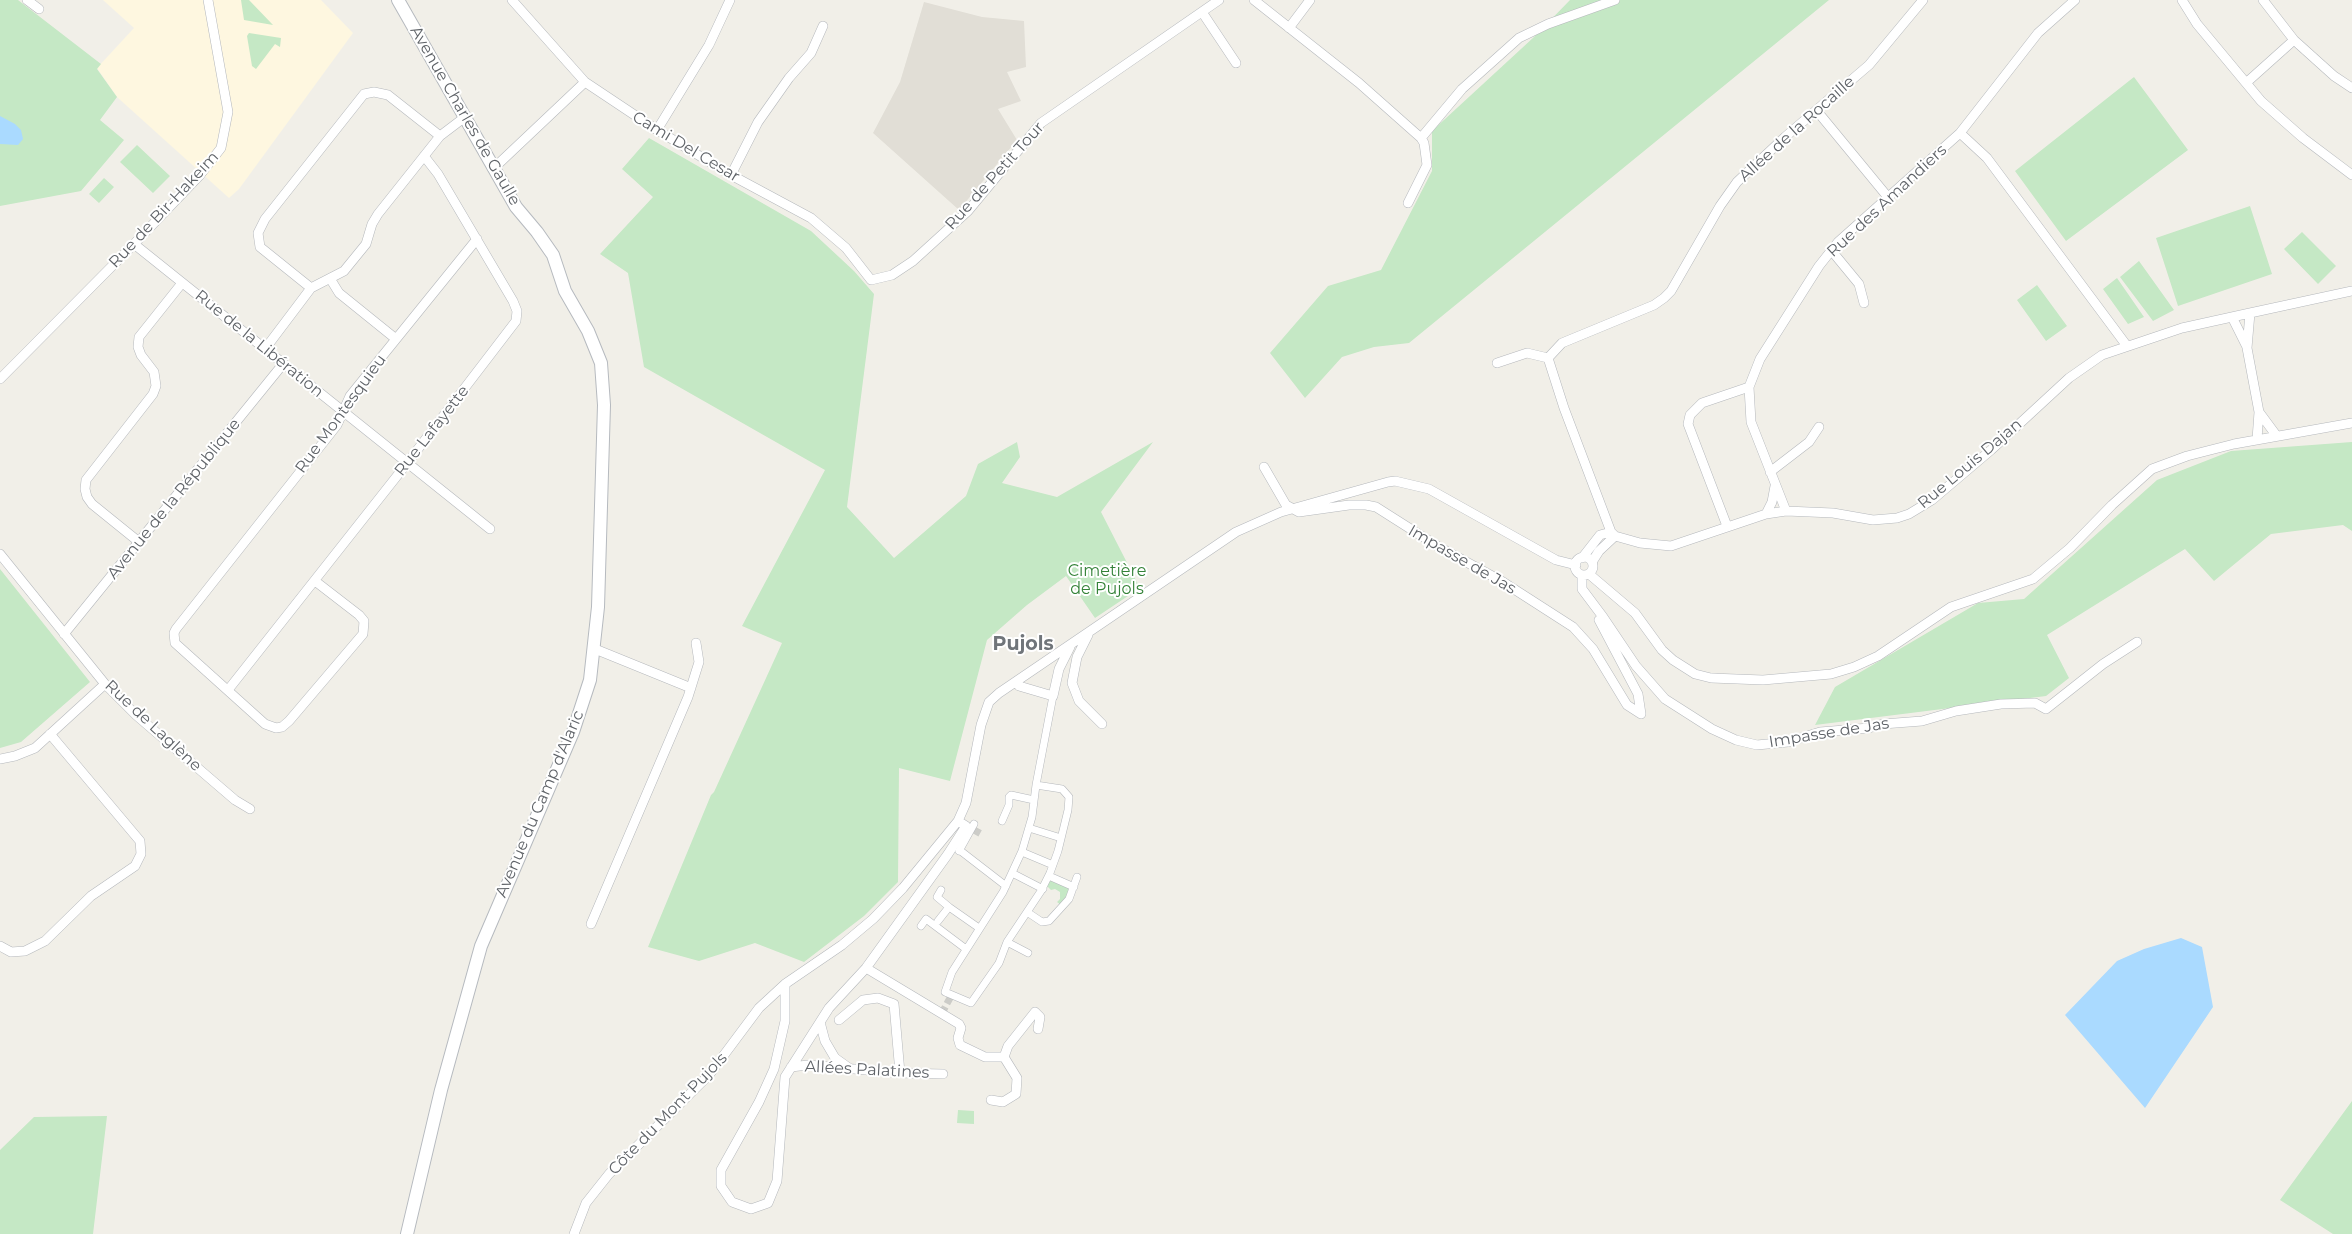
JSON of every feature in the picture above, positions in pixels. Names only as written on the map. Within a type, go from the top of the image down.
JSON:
[{"type":"main road","name":"Avenue Charles de Gaulle","points":[[398,0],[516,207],[553,255],[565,291],[588,330],[600,363]]},
{"type":"main road","name":"Avenue du Camp d'Alaric","points":[[407,1234],[441,1090],[481,946],[572,732],[590,680],[595,649],[604,405],[600,363]]},
{"type":"street","points":[[28,0],[39,9]]},
{"type":"street","name":"Rue de Bir-Hakeim","points":[[0,380],[200,175],[221,148],[228,112],[208,0]]},
{"type":"street","name":"Cami Del Cesar","points":[[512,0],[585,82],[657,130],[731,175],[811,218],[846,248],[870,280]]},
{"type":"street","points":[[657,130],[710,46],[730,0]]},
{"type":"street","name":"Rue de Petit Tour","points":[[870,280],[892,275],[913,261],[961,217],[1041,123],[1219,0]]},
{"type":"street","points":[[1254,0],[1359,83],[1421,138],[1424,143],[1427,165],[1408,203]]},
{"type":"street","points":[[1289,28],[1310,0]]},
{"type":"street","points":[[1421,138],[1462,88],[1519,38],[1548,24],[1615,0]]},
{"type":"street","name":"Allée de la Rocaille","points":[[1548,358],[1562,343],[1654,305],[1671,292],[1720,206],[1737,182],[1785,137],[1869,65],[1923,0]]},
{"type":"street","name":"Rue des Amandiers","points":[[1786,511],[1750,422],[1749,387],[1760,359],[1831,250],[1887,196],[1960,133],[2038,33],[2075,0]]},
{"type":"street","points":[[2182,0],[2197,24],[2261,101],[2303,138],[2352,175]]},
{"type":"street","points":[[2264,0],[2294,40],[2334,76],[2352,88]]},
{"type":"street","points":[[1202,12],[1236,63]]},
{"type":"street","points":[[731,175],[758,122],[789,78],[810,53],[823,26]]},
{"type":"street","points":[[2246,82],[2294,40]]},
{"type":"street","points":[[494,168],[585,82]]},
{"type":"street","points":[[311,288],[260,247],[258,233],[265,219],[364,94],[374,92],[388,95],[440,136]]},
{"type":"street","points":[[1817,111],[1887,196]]},
{"type":"street","points":[[266,349],[311,288],[331,280],[344,272],[363,249],[374,220],[440,136],[465,117]]},
{"type":"street","points":[[1960,133],[1987,158],[2127,346]]},
{"type":"street","name":"Rue Lafayette","points":[[228,690],[516,322],[517,311],[513,301],[438,174],[424,156]]},
{"type":"street","name":"Rue Montesquieu","points":[[228,690],[179,649],[173,638],[176,629],[337,425],[350,396],[477,239]]},
{"type":"street","name":"Rue de la Libération","points":[[134,244],[490,529]]},
{"type":"street","points":[[1831,250],[1859,284],[1864,303]]},
{"type":"street","points":[[331,280],[339,293],[396,339]]},
{"type":"street","points":[[139,542],[92,504],[87,497],[85,489],[86,480],[153,394],[156,386],[154,372],[141,355],[138,347],[139,337],[182,282]]},
{"type":"street","name":"Rue Louis Dajan","points":[[1613,534],[1640,543],[1671,546],[1766,514],[1786,511],[1834,513],[1873,520],[1897,518],[1909,514],[1932,500],[1991,450],[2069,378],[2102,355],[2182,328],[2352,291]]},
{"type":"street","points":[[2247,348],[2250,313]]},
{"type":"street","points":[[2232,317],[2247,348],[2259,412],[2257,439]]},
{"type":"street","points":[[1497,363],[1526,353],[1548,358],[1564,408],[1613,534]]},
{"type":"street","name":"Avenue de la République","points":[[64,634],[283,364]]},
{"type":"street","points":[[1727,526],[1688,424],[1690,415],[1702,403],[1749,387]]},
{"type":"street","points":[[2259,412],[2276,436]]},
{"type":"street","points":[[1613,534],[1600,535],[1579,561],[1576,570],[1586,575],[1635,613],[1668,655],[1695,674],[1711,678],[1763,680],[1831,674],[1854,667],[1878,656],[1951,607],[2032,579],[2070,548],[2112,505],[2152,469],[2187,456],[2257,439],[2352,423]]},
{"type":"street","points":[[1770,472],[1809,442],[1819,427]]},
{"type":"street","points":[[1264,467],[1286,506],[1294,509]]},
{"type":"street","name":"Côte du Mont Pujols","points":[[574,1234],[586,1203],[610,1174],[709,1075],[759,1008],[786,984],[842,945],[874,919],[903,888],[958,821],[966,803],[984,712],[989,702],[999,693],[1088,635],[1236,532],[1294,509],[1388,482],[1413,484],[1444,497],[1556,560],[1579,561]]},
{"type":"street","points":[[1766,514],[1772,502],[1775,486]]},
{"type":"street","name":"Impasse de Jas","points":[[1294,509],[1298,512],[1349,505],[1376,507],[1438,548],[1503,582],[1573,628],[1593,649],[1627,705],[1641,714],[1638,694],[1600,620],[1603,617]]},
{"type":"street","points":[[1592,562],[1613,534]]},
{"type":"street","name":"Rue de Laglène","points":[[0,554],[105,684],[136,715],[235,800],[250,809]]},
{"type":"street","points":[[1579,561],[1587,558],[1592,562],[1594,567],[1586,575],[1582,589],[1603,617]]},
{"type":"street","points":[[228,690],[265,724],[276,728],[282,727],[359,640],[363,634],[364,621],[315,581]]},
{"type":"street","name":"Impasse de Jas","points":[[1603,617],[1636,666],[1665,699],[1712,729],[1736,740],[1757,744],[1788,742],[1820,732],[1922,721],[1956,711],[2001,704],[2035,703],[2046,709],[2103,664],[2137,642]]},
{"type":"street","points":[[1088,635],[1076,658],[1072,683],[1079,701],[1102,724]]},
{"type":"street","points":[[591,924],[691,688],[699,662],[696,643]]},
{"type":"street","points":[[1036,785],[1062,789],[1068,797],[1068,810],[1053,865],[1042,888],[1007,942],[999,963],[971,1003],[945,992],[952,972],[1005,890],[1022,852],[1029,829],[1036,785],[1059,669],[1070,646]]},
{"type":"street","points":[[595,649],[691,688]]},
{"type":"street","points":[[1017,683],[1019,686],[1053,696]]},
{"type":"street","points":[[0,759],[15,756],[35,748],[105,684]]},
{"type":"street","points":[[0,946],[11,952],[25,951],[44,941],[91,896],[135,866],[141,854],[140,841],[50,734]]},
{"type":"street","points":[[1002,820],[1007,812],[1008,798],[1011,796],[1034,800]]},
{"type":"street","points":[[958,821],[970,828],[960,852],[1005,890]]},
{"type":"street","name":"Allées Palatines","points":[[786,984],[785,1020],[774,1069],[759,1102],[721,1170],[721,1186],[732,1202],[751,1210],[768,1203],[777,1181],[785,1077],[828,1008],[866,968],[970,828]]},
{"type":"street","points":[[1029,829],[1061,838]]},
{"type":"street","points":[[1022,852],[1053,865]]},
{"type":"street","points":[[1012,873],[1042,888]]},
{"type":"street","points":[[1049,876],[1074,887]]},
{"type":"street","points":[[1028,909],[1042,922],[1049,921],[1069,899],[1077,877]]},
{"type":"street","points":[[941,890],[937,897],[979,928]]},
{"type":"street","points":[[938,921],[949,906]]},
{"type":"street","points":[[921,926],[926,919],[966,949]]},
{"type":"street","points":[[1007,942],[1028,953]]},
{"type":"street","points":[[866,968],[959,1024],[961,1028],[958,1038],[960,1045],[985,1057],[1004,1057]]},
{"type":"street","points":[[839,1020],[863,1000],[878,998],[894,1004],[900,1073]]},
{"type":"street","points":[[1004,1057],[1008,1046],[1035,1012],[1040,1017],[1038,1029]]},
{"type":"street","points":[[820,1022],[825,1041],[835,1058],[850,1069]]},
{"type":"street","points":[[991,1100],[1003,1102],[1016,1094],[1017,1078],[1004,1057]]},
{"type":"street","name":"Allées Palatines","points":[[791,1067],[808,1065],[900,1073],[943,1074]]},
{"type":"shaded area","points":[[103,0],[321,0],[353,33],[239,189],[229,198],[117,97],[97,68],[134,28]]},
{"type":"shaded area","points":[[924,2],[982,17],[1024,21],[1026,67],[1007,72],[1021,101],[998,109],[1017,140],[959,210],[873,133],[900,82]]},
{"type":"green space","points":[[0,0],[18,0],[101,64],[97,69],[117,97],[100,120],[124,140],[81,191],[0,206]]},
{"type":"green space","points":[[241,0],[249,0],[273,25],[244,20]]},
{"type":"green space","points":[[1570,0],[1829,0],[1409,343],[1374,347],[1342,357],[1305,398],[1270,353],[1328,286],[1381,270],[1432,171],[1432,131],[1534,37]]},
{"type":"green space","points":[[249,33],[281,38],[280,47],[275,44],[256,69],[252,66],[247,36]]},
{"type":"green space","points":[[2134,77],[2188,150],[2066,241],[2015,171]]},
{"type":"green space","name":"Cimetière de Pujols","points":[[649,138],[811,231],[854,271],[874,294],[847,507],[894,558],[966,496],[978,464],[1017,442],[1020,457],[1002,483],[1057,497],[1153,442],[1101,512],[1140,588],[1095,618],[1066,576],[1027,605],[987,640],[950,781],[899,768],[898,882],[864,916],[804,962],[755,943],[699,961],[648,947],[711,795],[782,643],[742,626],[825,470],[644,367],[628,273],[600,254],[653,197],[622,169]]},
{"type":"green space","points":[[137,145],[170,176],[153,193],[120,162]]},
{"type":"green space","points":[[104,178],[114,187],[99,203],[89,194]]},
{"type":"green space","points":[[2250,206],[2272,274],[2178,306],[2156,238]]},
{"type":"green space","points":[[2302,232],[2336,266],[2318,284],[2284,249]]},
{"type":"green space","points":[[2139,261],[2174,310],[2153,321],[2120,277]]},
{"type":"green space","points":[[2117,278],[2144,317],[2128,324],[2103,289]]},
{"type":"green space","points":[[2037,285],[2067,326],[2046,341],[2017,300]]},
{"type":"green space","points":[[2352,442],[2352,531],[2343,525],[2271,534],[2214,581],[2185,549],[2047,635],[2069,678],[2046,696],[1815,725],[1835,687],[1978,603],[2024,599],[2157,480],[2231,451]]},
{"type":"green space","points":[[0,569],[90,682],[21,742],[0,748]]},
{"type":"green space","points":[[1050,878],[1072,887],[1068,898],[1061,905],[1057,902],[1060,899],[1060,892],[1055,889],[1051,890],[1047,886]]},
{"type":"green space","points":[[2352,1101],[2352,1234],[2333,1234],[2280,1200]]},
{"type":"green space","points":[[958,1110],[974,1111],[974,1124],[957,1123]]},
{"type":"green space","points":[[107,1116],[93,1234],[0,1234],[0,1150],[34,1117]]},
{"type":"water","points":[[0,116],[15,124],[21,130],[23,139],[18,145],[0,144]]},
{"type":"water","points":[[2181,938],[2202,947],[2213,1007],[2145,1108],[2065,1015],[2117,961],[2144,949]]},
{"type":"tunnel","points":[[974,830],[983,835]]},
{"type":"tunnel","points":[[942,1013],[951,996]]},
{"type":"district","name":"Pujols","points":[[1023,644]]}]
